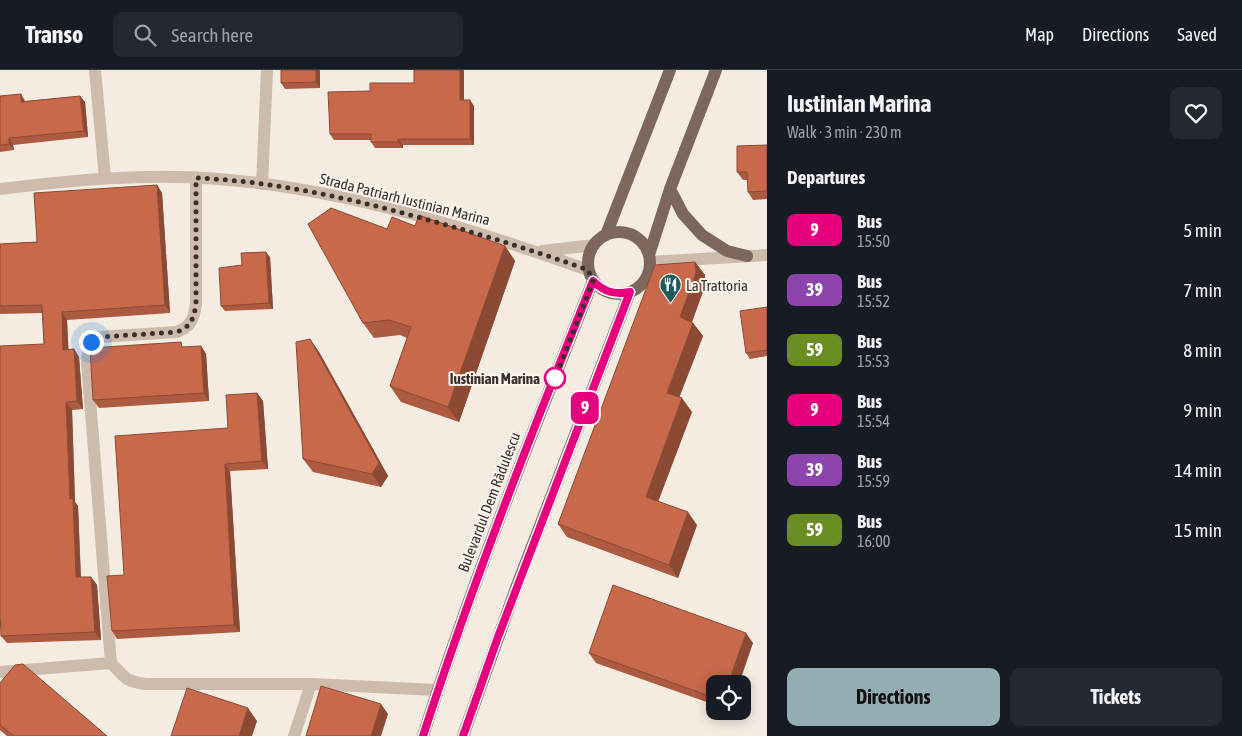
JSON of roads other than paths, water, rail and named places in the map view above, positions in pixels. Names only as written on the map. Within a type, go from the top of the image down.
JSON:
[{"type":"main road","points":[[606,235],[670,70]]},
{"type":"main road","points":[[591,275],[601,288],[620,294],[630,292],[644,280],[670,189],[716,70]]},
{"type":"main road","points":[[670,189],[683,214],[702,235],[727,251],[747,256]]},
{"type":"main road","points":[[594,245],[606,235],[617,232],[627,234],[636,238],[644,245],[649,258]]},
{"type":"main road","name":"Bulevardul Dem Rădulescu","points":[[423,736],[488,547],[591,275],[588,256],[594,245]]},
{"type":"main road","points":[[463,736],[509,607],[630,292]]},
{"type":"street","points":[[95,70],[105,178]]},
{"type":"street","points":[[262,184],[267,70]]},
{"type":"street","name":"Strada Patriarh Iustinian Marina","points":[[0,190],[105,178],[196,178],[262,184],[363,202],[446,224],[538,252],[591,275]]},
{"type":"street","points":[[196,178],[196,304],[191,323],[185,329],[177,332],[99,337],[91,342],[88,350],[87,362],[111,663],[124,678],[132,682],[146,684],[311,684],[438,690]]},
{"type":"street","points":[[538,252],[594,245]]},
{"type":"street","points":[[649,258],[767,255]]},
{"type":"street","points":[[0,672],[111,663]]},
{"type":"street","points":[[294,736],[311,684]]},
{"type":"place","name":"La Trattoria","points":[[670,304]]},
{"type":"place","name":"Iustinian Marina","points":[[555,378]]}]
